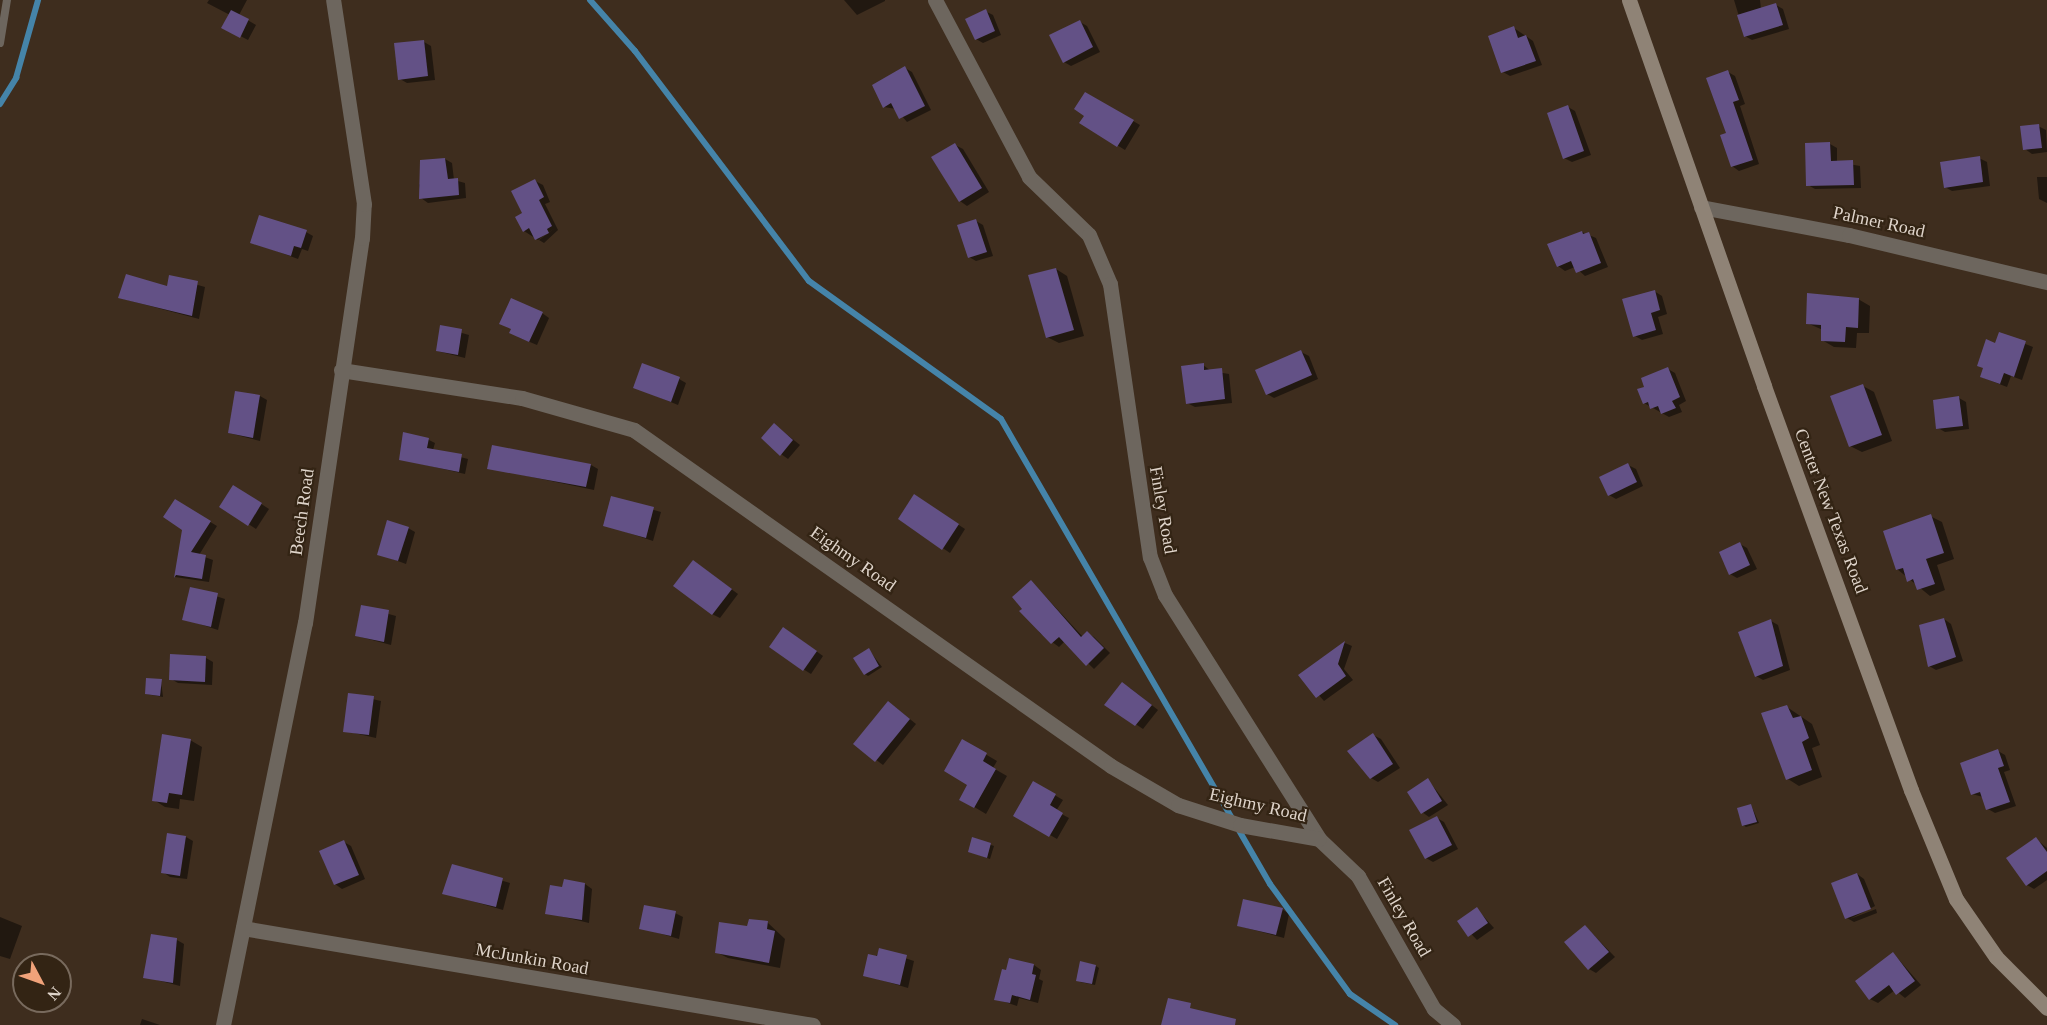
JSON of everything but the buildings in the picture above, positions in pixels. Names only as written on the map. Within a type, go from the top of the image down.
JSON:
[{"type":"street","name":"Beech Road","points":[[223,1025],[305,623],[364,204],[333,0]]},
{"type":"street","name":"Finley Road","points":[[935,0],[1029,177],[1089,235],[1110,284],[1150,557],[1184,628],[1319,839],[1358,876],[1434,1009],[1453,1025]]},
{"type":"street","name":"Center New Texas Road","points":[[1629,0],[1911,790],[1956,899],[1996,957],[2047,1008]]},
{"type":"street","name":"Palmer Road","points":[[1701,207],[1849,235],[2047,282]]},
{"type":"street","name":"Eighmy Road","points":[[341,370],[522,398],[634,430],[1111,766],[1178,805],[1240,825],[1319,839]]},
{"type":"street","name":"McJunkin Road","points":[[243,928],[813,1025]]},
{"type":"lane","points":[[0,43],[7,0]]},
{"type":"waterway","points":[[0,104],[16,78],[38,0]]},
{"type":"waterway","points":[[590,0],[635,51],[809,281],[1001,419],[1270,884],[1350,994],[1395,1025]]}]
